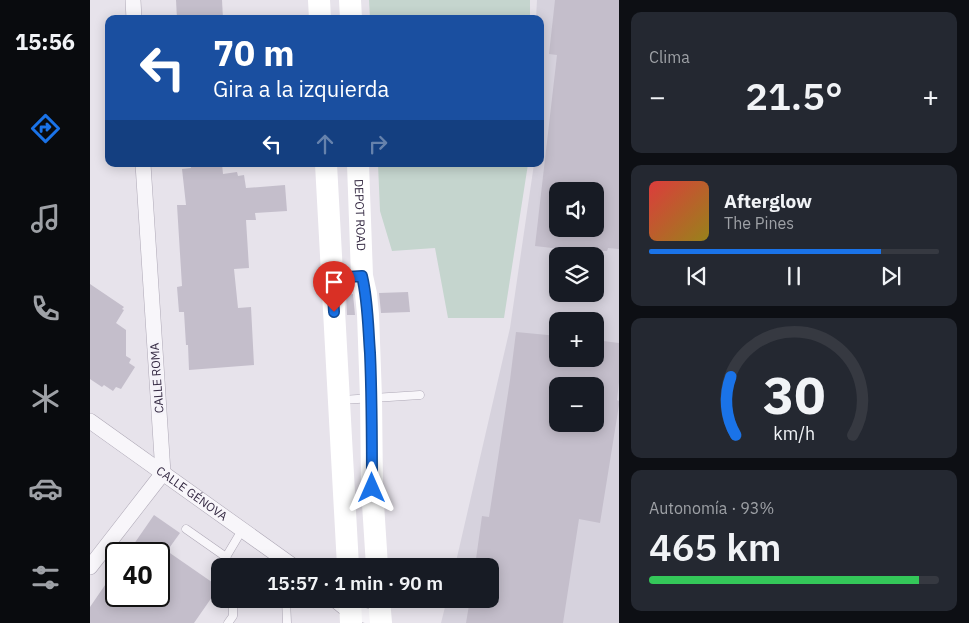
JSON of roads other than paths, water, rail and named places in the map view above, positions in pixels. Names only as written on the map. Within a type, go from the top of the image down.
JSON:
[{"type":"street","points":[[133,0],[134,15]]},
{"type":"street","points":[[319,0],[320,15]]},
{"type":"street","points":[[350,0],[351,15]]},
{"type":"street","name":"CALLE ROMA","points":[[143,167],[163,473]]},
{"type":"street","points":[[326,167],[348,558]]},
{"type":"street","name":"DEPOT ROAD","points":[[358,167],[362,276],[368,314],[372,488],[376,558]]},
{"type":"street","name":"CALLE GÉNOVA","points":[[90,421],[280,558]]},
{"type":"street","points":[[90,566],[163,473]]},
{"type":"street","points":[[346,608],[380,614]]},
{"type":"lane","points":[[332,278],[362,276]]},
{"type":"lane","points":[[339,400],[420,395]]},
{"type":"lane","points":[[186,529],[226,557],[242,530]]},
{"type":"lane","points":[[228,623],[233,616],[233,608]]},
{"type":"lane","points":[[286,608],[287,623]]}]
